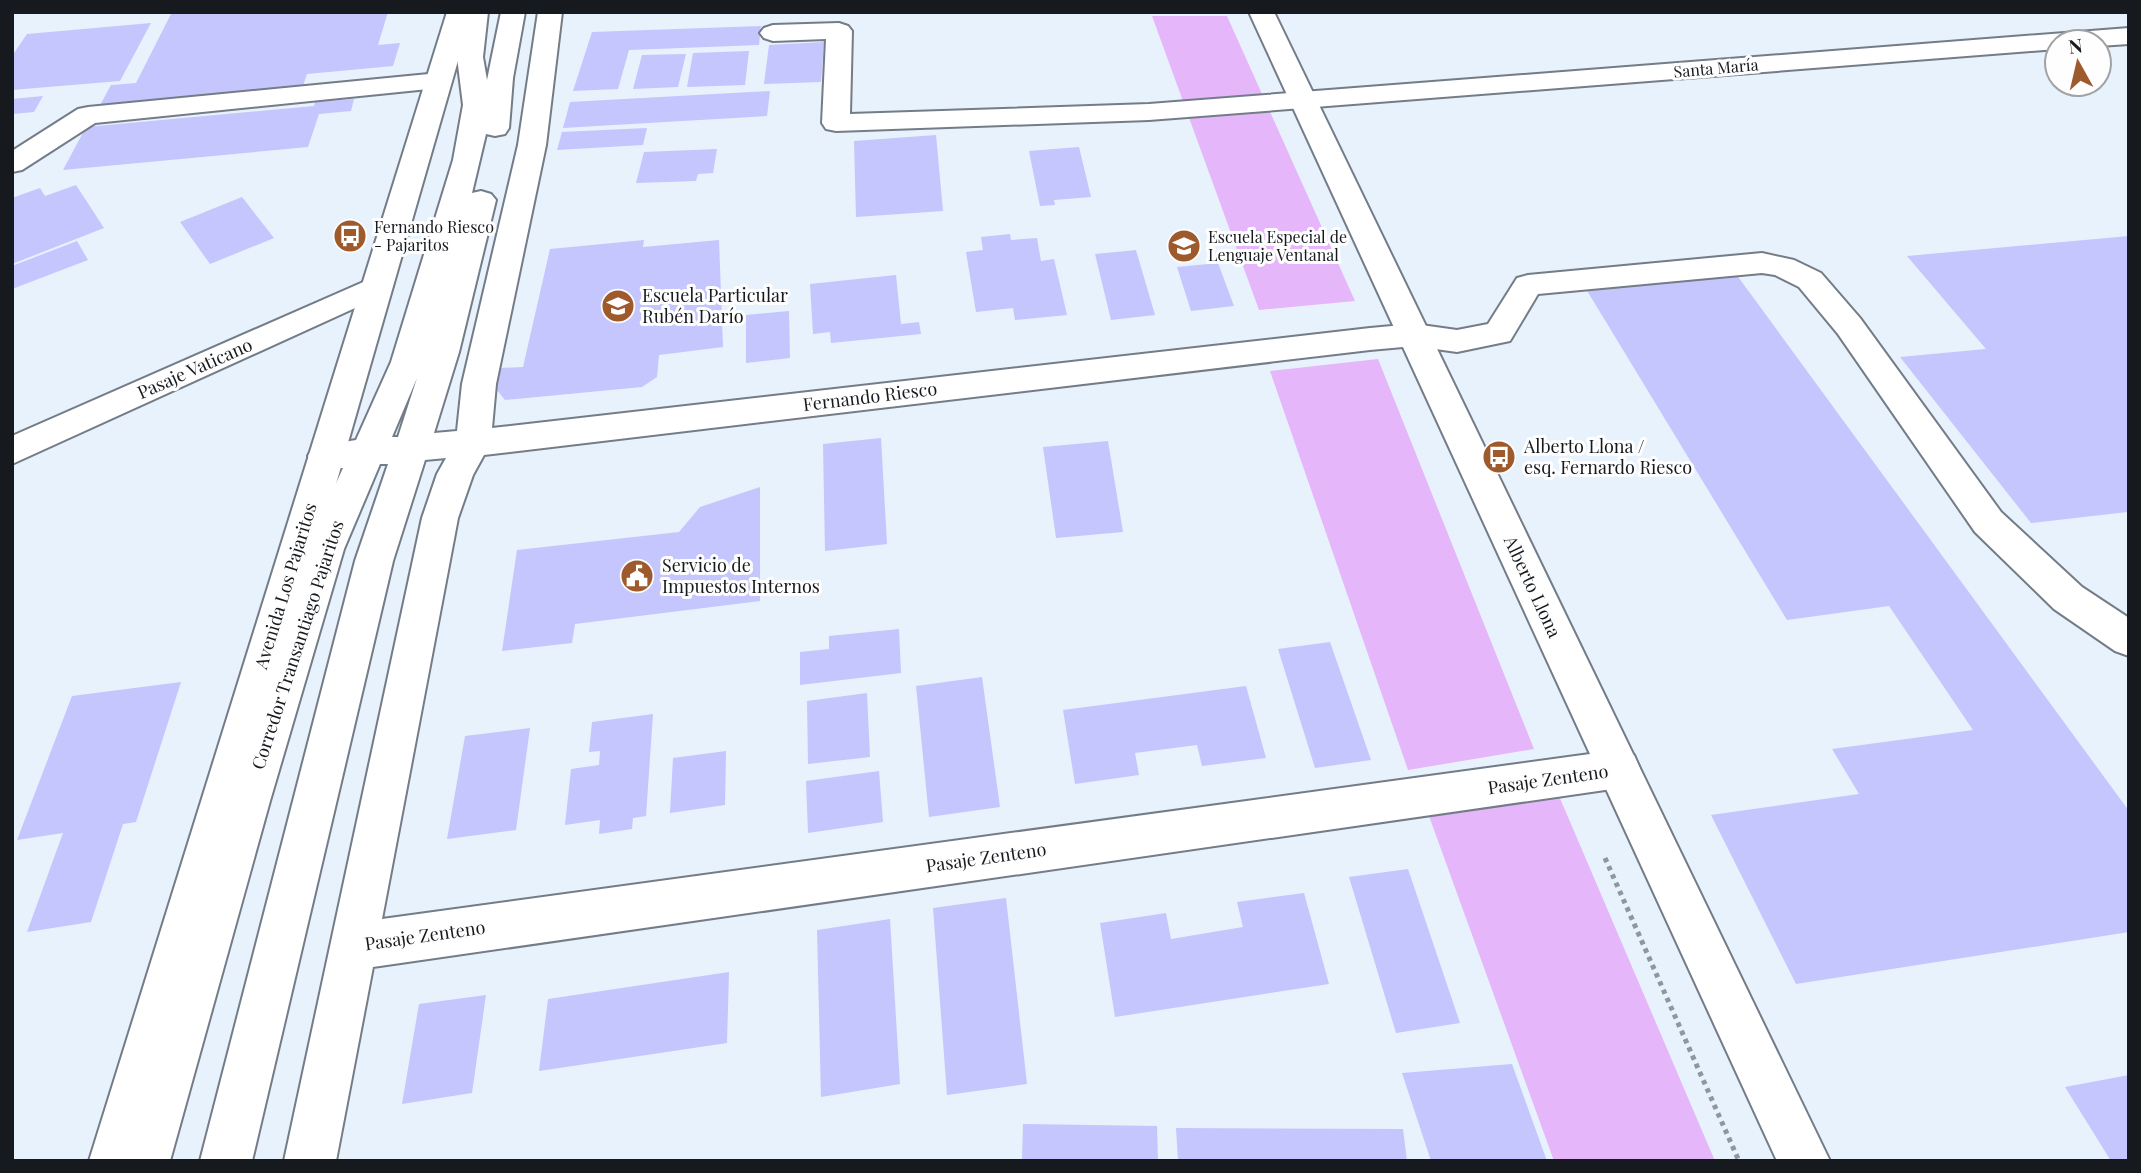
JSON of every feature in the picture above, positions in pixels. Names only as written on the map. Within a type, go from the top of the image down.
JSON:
[{"type":"street","name":"Avenida Los Pajaritos","points":[[115,1161],[346,454],[377,286],[460,12]]},
{"type":"street","name":"Corredor Transantiago Pajaritos","points":[[144,1161],[248,801],[325,549],[346,454],[408,362],[467,160],[477,105],[470,57],[476,12]]},
{"type":"street","points":[[226,1161],[374,561],[409,448],[443,352],[479,209],[513,12]]},
{"type":"street","points":[[310,1161],[440,518],[455,474],[473,443],[479,384],[532,145],[550,12]]},
{"type":"street","name":"Alberto Llona","points":[[1261,12],[1804,1161]]},
{"type":"street","points":[[2107,12],[2129,30]]},
{"type":"street","name":"Santa María","points":[[773,33],[839,31],[836,123],[1149,112],[1303,102],[2129,36]]},
{"type":"street","points":[[12,164],[88,115],[439,81]]},
{"type":"street","name":"Fernando Riesco","points":[[346,454],[473,443],[1414,335],[1457,341],[1499,333],[1528,285],[1762,263],[1783,267],[1810,280],[1849,326],[1988,522],[2068,598],[2129,639]]},
{"type":"street","name":"Pasaje Vaticano","points":[[12,452],[377,286]]},
{"type":"street","name":"Pasaje Zenteno","points":[[354,946],[1619,769]]},
{"type":"shaded area","points":[[1152,16],[1227,16],[1355,301],[1259,310]]},
{"type":"shaded area","points":[[1378,359],[1534,749],[1408,770],[1270,371]]},
{"type":"shaded area","points":[[1559,796],[1715,1161],[1554,1161],[1429,816]]},
{"type":"building","points":[[172,12],[388,12],[378,45],[400,43],[393,66],[307,74],[302,89],[99,107],[111,85],[136,83]]},
{"type":"building","points":[[151,23],[120,81],[12,90],[12,56],[27,34]]},
{"type":"building","points":[[761,26],[759,45],[629,50],[618,89],[573,91],[592,32]]},
{"type":"building","points":[[824,42],[821,82],[764,84],[769,45]]},
{"type":"building","points":[[749,51],[745,85],[687,87],[693,53]]},
{"type":"building","points":[[686,54],[678,87],[633,89],[642,55]]},
{"type":"building","points":[[770,91],[767,116],[563,128],[570,102]]},
{"type":"building","points":[[43,96],[34,112],[12,114],[12,99]]},
{"type":"building","points":[[354,99],[351,111],[319,114],[308,147],[63,170],[86,127],[314,106],[315,102]]},
{"type":"building","points":[[647,128],[643,145],[557,150],[562,132]]},
{"type":"building","points":[[936,135],[943,211],[856,217],[854,141]]},
{"type":"building","points":[[1079,147],[1091,197],[1054,200],[1055,205],[1040,206],[1029,151]]},
{"type":"building","points":[[717,149],[713,173],[698,174],[696,181],[636,183],[644,152]]},
{"type":"building","points":[[76,185],[104,228],[12,264],[12,198],[40,188],[45,196]]},
{"type":"building","points":[[242,197],[274,238],[210,264],[180,222]]},
{"type":"building","points":[[1010,234],[1011,240],[1037,238],[1041,261],[1054,259],[1067,315],[1015,320],[1013,308],[976,312],[966,252],[983,250],[981,237]]},
{"type":"building","points":[[2129,236],[2129,514],[2127,512],[2031,523],[1900,357],[1986,349],[1907,256]]},
{"type":"building","name":"Escuela Particular Rubén Darío","points":[[644,240],[643,247],[719,240],[723,347],[659,355],[657,377],[642,387],[505,400],[497,390],[500,368],[523,367],[550,249]]},
{"type":"building","points":[[77,241],[88,260],[12,289],[12,266]]},
{"type":"building","points":[[1136,250],[1155,315],[1111,320],[1095,254]]},
{"type":"building","points":[[1218,263],[1234,306],[1191,311],[1177,267]]},
{"type":"building","points":[[1736,274],[2129,811],[2129,932],[1796,984],[1711,815],[1859,794],[1832,749],[1973,730],[1889,606],[1787,620],[1586,289]]},
{"type":"building","points":[[896,275],[901,324],[919,322],[921,334],[831,343],[830,332],[813,334],[810,284]]},
{"type":"building","points":[[789,311],[790,358],[746,363],[746,315]]},
{"type":"building","points":[[881,438],[887,544],[825,551],[823,444]]},
{"type":"building","points":[[1108,441],[1123,532],[1056,538],[1043,447]]},
{"type":"building","name":"Servicio de Impuestos Internos","points":[[760,487],[760,601],[575,624],[572,643],[502,651],[517,550],[679,532],[700,507]]},
{"type":"building","points":[[899,629],[901,673],[800,685],[800,652],[829,649],[829,636]]},
{"type":"building","points":[[1330,642],[1371,760],[1315,768],[1278,649]]},
{"type":"building","points":[[982,677],[1000,807],[929,817],[916,686]]},
{"type":"building","points":[[181,682],[136,822],[123,824],[91,922],[27,932],[63,833],[17,840],[72,696]]},
{"type":"building","points":[[1246,686],[1266,758],[1202,766],[1197,745],[1135,753],[1139,775],[1075,784],[1063,710]]},
{"type":"building","points":[[867,693],[870,757],[808,764],[807,701]]},
{"type":"building","points":[[653,714],[646,816],[633,818],[632,829],[599,834],[600,820],[565,825],[571,769],[599,765],[600,751],[589,752],[592,722]]},
{"type":"building","points":[[530,728],[516,830],[447,839],[465,736]]},
{"type":"building","points":[[726,751],[725,805],[670,813],[673,758]]},
{"type":"building","points":[[879,771],[883,822],[808,833],[806,781]]},
{"type":"building","points":[[1408,869],[1460,1023],[1396,1033],[1349,877]]},
{"type":"building","points":[[1304,893],[1329,984],[1115,1017],[1100,923],[1166,913],[1171,939],[1243,927],[1237,902]]},
{"type":"building","points":[[1006,898],[1027,1084],[947,1095],[933,908]]},
{"type":"building","points":[[890,919],[900,1084],[821,1097],[817,930]]},
{"type":"building","points":[[729,972],[727,1043],[539,1071],[548,999]]},
{"type":"building","points":[[486,995],[472,1093],[402,1104],[419,1004]]},
{"type":"building","points":[[1512,1064],[1547,1161],[1431,1161],[1402,1073]]},
{"type":"building","points":[[2129,1075],[2129,1161],[2111,1161],[2065,1087]]},
{"type":"building","points":[[1023,1124],[1157,1126],[1158,1161],[1022,1161]]},
{"type":"building","points":[[1176,1128],[1403,1129],[1407,1161],[1178,1161]]},
{"type":"place","name":"Fernando Riesco - Pajaritos","points":[[350,236]]},
{"type":"place","name":"Escuela Especial de Lenguaje Ventanal","points":[[1184,246]]},
{"type":"place","name":"Escuela Particular Rubén Darío","points":[[618,306]]},
{"type":"place","name":"Alberto Llona / esq. Fernardo Riesco","points":[[1499,457]]},
{"type":"place","name":"Servicio de Impuestos Internos","points":[[637,576]]}]
